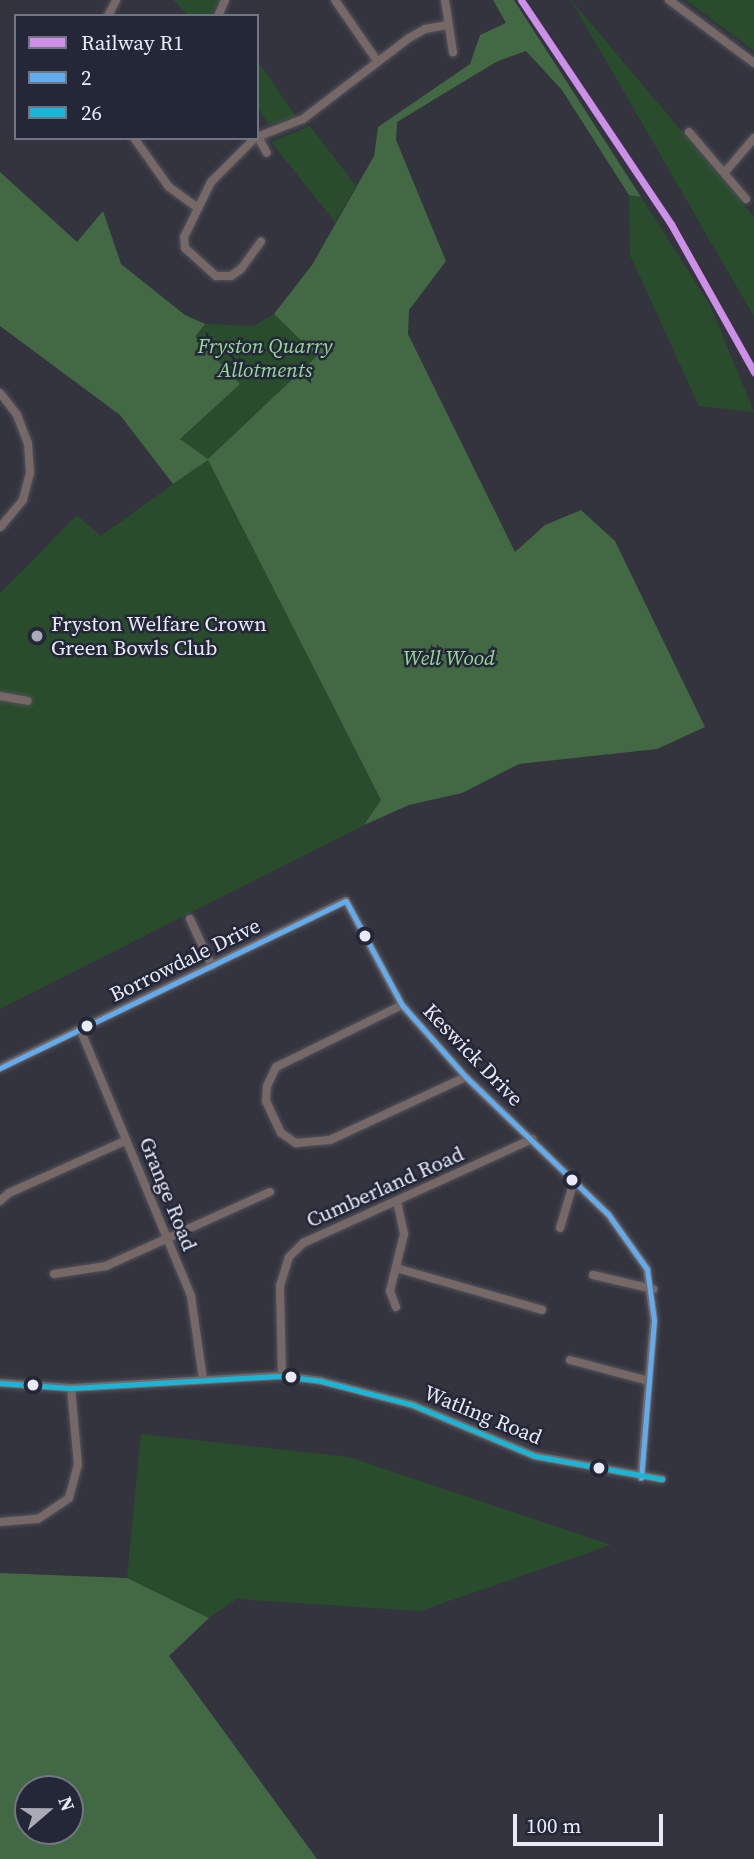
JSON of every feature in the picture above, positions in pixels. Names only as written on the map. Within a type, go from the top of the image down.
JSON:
[{"type":"street","points":[[335,0],[378,62]]},
{"type":"street","points":[[445,0],[453,52]]},
{"type":"street","points":[[669,0],[754,63]]},
{"type":"street","points":[[259,136],[303,119],[425,29],[448,25]]},
{"type":"street","points":[[689,132],[746,199]]},
{"type":"street","points":[[725,172],[754,138]]},
{"type":"street","points":[[135,140],[169,187],[198,208]]},
{"type":"street","points":[[253,140],[229,160],[198,208],[184,237],[185,248],[216,276],[231,276],[241,269],[261,241]]},
{"type":"street","points":[[259,140],[267,153]]},
{"type":"street","points":[[0,393],[17,415],[28,443],[30,473],[23,500],[0,527]]},
{"type":"street","points":[[0,696],[28,701]]},
{"type":"street","name":"Borrowdale Drive","points":[[0,1068],[346,901]]},
{"type":"street","name":"Keswick Drive","points":[[346,901],[402,1005],[466,1077],[574,1181],[633,1245],[653,1289],[641,1477]]},
{"type":"street","points":[[190,919],[212,966]]},
{"type":"street","points":[[402,1005],[275,1067],[267,1086],[267,1101],[281,1133],[296,1143],[322,1143],[466,1077]]},
{"type":"street","name":"Grange Road","points":[[80,1029],[169,1240],[198,1322],[203,1378]]},
{"type":"street","name":"Cumberland Road","points":[[282,1376],[280,1286],[289,1257],[303,1242],[532,1139]]},
{"type":"street","points":[[0,1200],[127,1140]]},
{"type":"street","points":[[560,1228],[574,1181]]},
{"type":"street","points":[[54,1275],[106,1266],[169,1240],[270,1192]]},
{"type":"street","points":[[396,1307],[390,1291],[404,1234],[397,1201]]},
{"type":"street","points":[[396,1268],[542,1310]]},
{"type":"street","points":[[593,1275],[653,1289]]},
{"type":"street","points":[[570,1360],[649,1381]]},
{"type":"street","name":"Watling Road","points":[[0,1383],[71,1388],[203,1378],[282,1376],[321,1381],[413,1405],[536,1455],[662,1479]]},
{"type":"street","points":[[0,1521],[38,1519],[69,1498],[78,1465],[71,1388]]},
{"type":"green space","points":[[173,0],[219,0],[212,14],[187,14]]},
{"type":"green space","name":"Well Wood","points":[[493,0],[514,0],[641,197],[629,195],[562,90],[526,51],[496,62],[397,122],[396,140],[446,261],[409,310],[408,334],[515,552],[545,525],[581,510],[615,541],[705,727],[657,749],[519,764],[462,793],[409,805],[364,825],[381,800],[208,460],[173,484],[120,415],[0,326],[0,172],[77,242],[103,211],[121,264],[185,315],[205,324],[195,337],[240,384],[180,439],[208,459],[317,356],[274,314],[312,265],[374,156],[378,127],[470,64],[480,35],[506,23]]},
{"type":"green space","points":[[571,0],[754,217],[754,316],[724,265]]},
{"type":"green space","points":[[686,0],[754,0],[754,51]]},
{"type":"green space","points":[[259,63],[296,117],[269,125],[259,109]]},
{"type":"green space","points":[[310,126],[356,186],[335,222],[271,142]]},
{"type":"green space","points":[[629,195],[641,197],[710,305],[754,412],[699,406],[630,255]]},
{"type":"green space","name":"Fryston Quarry Allotments","points":[[274,314],[317,356],[208,460],[381,800],[364,825],[0,1009],[0,593],[77,515],[101,536],[207,460],[180,439],[195,337],[205,324],[253,326]]},
{"type":"green space","points":[[141,1434],[349,1457],[611,1545],[420,1611],[236,1599],[209,1618],[127,1578]]},
{"type":"green space","points":[[0,1573],[127,1578],[209,1618],[169,1656],[317,1859],[0,1859]]},
{"type":"railway","points":[[521,0],[671,224],[754,372]]},
{"type":"rail line","name":"R1","points":[[521,0],[671,224],[754,372]]},
{"type":"transit line","name":"2","points":[[0,1068],[346,901],[402,1005],[466,1077],[608,1214],[647,1269],[654,1320],[641,1477]]},
{"type":"transit line","name":"26","points":[[0,1383],[71,1388],[282,1376],[321,1381],[413,1405],[535,1456],[662,1479]]},
{"type":"place","name":"Fryston Welfare Crown Green Bowls Club","points":[[37,636]]}]
